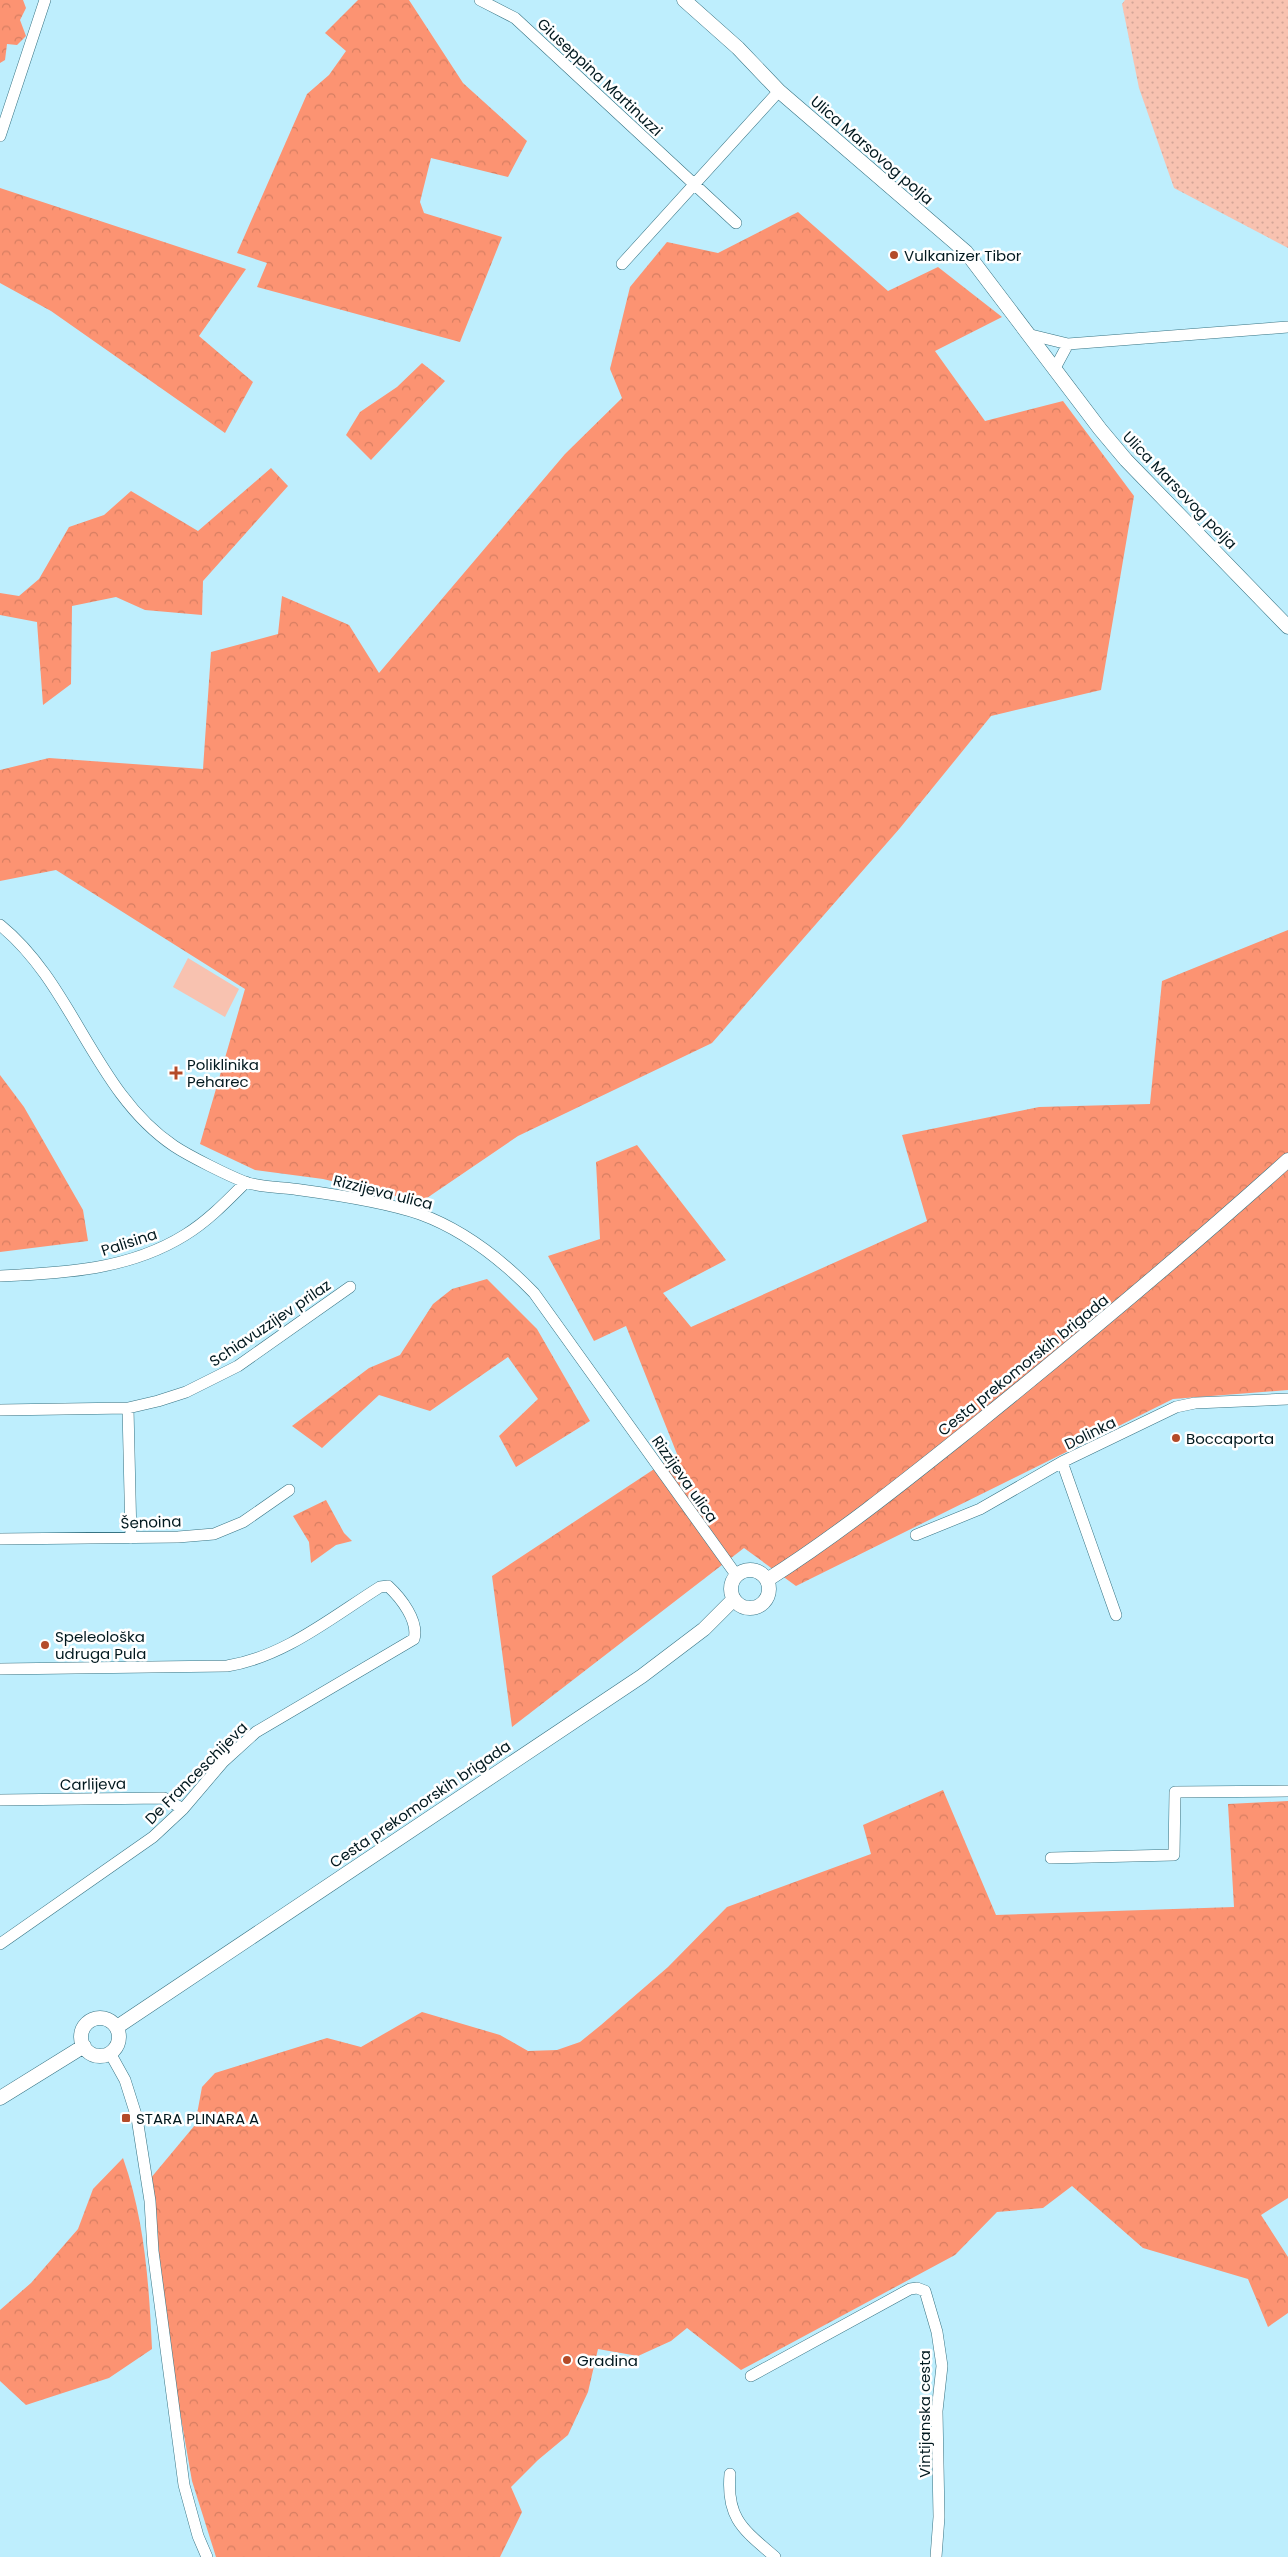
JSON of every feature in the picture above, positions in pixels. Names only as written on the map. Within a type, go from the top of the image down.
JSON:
[{"type":"main road","name":"Ulica Marsovog polja","points":[[684,0],[738,48],[779,91],[966,252],[1054,370],[1126,460],[1288,628]]},
{"type":"main road","name":"Cesta prekomorskih brigada","points":[[766,1580],[808,1554],[1076,1344],[1288,1160]]},
{"type":"main road","points":[[748,1570],[755,1571],[766,1580],[769,1594],[760,1606],[745,1608],[734,1599],[732,1584],[737,1576],[748,1570]]},
{"type":"main road","name":"Cesta prekomorskih brigada","points":[[117,2027],[642,1676],[704,1629],[734,1599]]},
{"type":"main road","points":[[105,2018],[117,2027],[119,2041],[110,2053],[96,2055],[84,2046],[82,2032],[91,2020],[105,2018]]},
{"type":"main road","points":[[0,2098],[84,2046]]},
{"type":"street","points":[[0,136],[45,0]]},
{"type":"street","name":"Giuseppina Martinuzzi","points":[[480,0],[515,18],[692,185],[736,223]]},
{"type":"street","points":[[622,264],[779,91]]},
{"type":"street","points":[[1027,334],[1068,344],[1288,326]]},
{"type":"street","points":[[1054,370],[1068,344]]},
{"type":"street","name":"Rizzijeva ulica","points":[[0,925],[21,942],[46,974],[124,1097],[147,1124],[175,1146],[246,1182],[333,1194],[419,1214],[452,1228],[509,1268],[534,1293],[737,1576]]},
{"type":"street","name":"Palisina","points":[[0,1276],[52,1274],[98,1268],[138,1257],[185,1235],[205,1220],[246,1182]]},
{"type":"street","name":"Schiavuzzijev prilaz","points":[[0,1410],[128,1408],[158,1402],[213,1380],[238,1366],[350,1287]]},
{"type":"street","name":"Dolinka","points":[[916,1535],[980,1509],[1062,1462],[1176,1407],[1195,1403],[1288,1399]]},
{"type":"street","points":[[128,1408],[131,1538]]},
{"type":"street","points":[[1062,1462],[1116,1616]]},
{"type":"street","name":"Šenoina","points":[[0,1539],[178,1537],[226,1530],[243,1522],[290,1490]]},
{"type":"street","name":"De Franceschijeva","points":[[0,1669],[227,1666],[246,1664],[278,1650],[380,1587],[388,1586],[414,1621],[416,1631],[414,1639],[256,1732],[223,1762],[183,1809],[153,1837],[0,1944]]},
{"type":"street","points":[[1051,1858],[1174,1855],[1176,1792],[1288,1791]]},
{"type":"street","name":"Carlijeva","points":[[0,1800],[164,1798],[183,1809]]},
{"type":"street","points":[[110,2053],[125,2080],[137,2118],[150,2201],[153,2251],[184,2485],[198,2536],[206,2557]]},
{"type":"street","name":"Vintijanska cesta","points":[[751,2376],[910,2289],[925,2290],[937,2332],[942,2366],[937,2411],[938,2517],[936,2557]]},
{"type":"street","points":[[730,2474],[730,2501],[736,2519],[775,2557]]},
{"type":"shaded area","points":[[1125,0],[1288,0],[1288,248],[1174,188],[1139,88],[1122,4]]},
{"type":"shaded area","points":[[188,958],[239,989],[225,1017],[173,987]]},
{"type":"green space","points":[[0,0],[23,0],[26,8],[20,20],[26,36],[17,45],[7,44],[5,60],[0,63]]},
{"type":"green space","points":[[358,0],[409,0],[463,83],[527,141],[508,177],[431,158],[420,202],[424,213],[502,237],[460,342],[257,287],[267,263],[237,253],[307,94],[329,75],[346,51],[325,33]]},
{"type":"green space","points":[[0,188],[246,269],[199,336],[253,382],[225,433],[51,311],[0,283]]},
{"type":"green space","points":[[798,212],[888,291],[938,267],[1002,317],[935,351],[985,421],[1063,401],[1134,496],[1101,690],[991,716],[900,828],[712,1043],[518,1136],[421,1202],[323,1179],[255,1170],[200,1144],[245,989],[56,870],[0,881],[0,770],[49,758],[203,769],[211,652],[278,634],[282,596],[349,625],[379,673],[565,454],[622,398],[610,369],[630,287],[667,242],[718,253]]},
{"type":"green space","points":[[422,363],[445,381],[371,460],[346,435],[360,412],[397,387]]},
{"type":"green space","points":[[271,468],[288,486],[203,581],[202,615],[145,610],[116,597],[72,606],[71,684],[43,705],[37,622],[0,615],[0,593],[19,596],[39,579],[69,527],[104,515],[131,491],[198,531]]},
{"type":"green space","points":[[1288,930],[1288,1390],[1173,1399],[796,1586],[744,1548],[512,1727],[492,1576],[677,1454],[626,1326],[594,1341],[548,1256],[600,1239],[596,1162],[637,1145],[726,1260],[663,1293],[691,1327],[927,1221],[902,1135],[1039,1107],[1150,1104],[1162,981]]},
{"type":"green space","points":[[0,1075],[24,1107],[83,1210],[88,1241],[0,1252]]},
{"type":"green space","points":[[487,1279],[537,1329],[590,1421],[516,1467],[499,1436],[538,1399],[508,1357],[430,1411],[379,1395],[322,1448],[292,1426],[369,1368],[400,1355],[433,1304],[452,1289]]},
{"type":"green space","points":[[326,1500],[344,1533],[352,1541],[336,1545],[311,1563],[309,1542],[293,1516]]},
{"type":"green space","points":[[943,1790],[996,1915],[1234,1907],[1228,1804],[1288,1801],[1288,2198],[1261,2215],[1288,2257],[1288,2313],[1268,2327],[1248,2279],[1143,2248],[1072,2186],[1043,2208],[997,2212],[955,2255],[741,2370],[687,2328],[671,2341],[638,2356],[598,2349],[588,2392],[568,2435],[538,2460],[511,2487],[522,2512],[500,2557],[216,2557],[192,2481],[174,2378],[150,2179],[195,2125],[202,2087],[215,2073],[327,2038],[361,2047],[422,2012],[500,2035],[528,2051],[557,2050],[580,2042],[668,1967],[727,1907],[871,1854],[863,1825]]},
{"type":"green space","points":[[123,2158],[136,2205],[145,2253],[152,2349],[109,2378],[26,2405],[0,2381],[0,2310],[31,2283],[78,2229],[93,2189]]},
{"type":"place","name":"Vulkanizer Tibor","points":[[894,255]]},
{"type":"place","name":"Poliklinika Peharec","points":[[176,1073]]},
{"type":"place","name":"Boccaporta","points":[[1176,1438]]},
{"type":"place","name":"Speleološka udruga Pula","points":[[45,1645]]},
{"type":"place","name":"STARA PLINARA A","points":[[126,2118]]},
{"type":"place","name":"Gradina","points":[[567,2360]]}]
